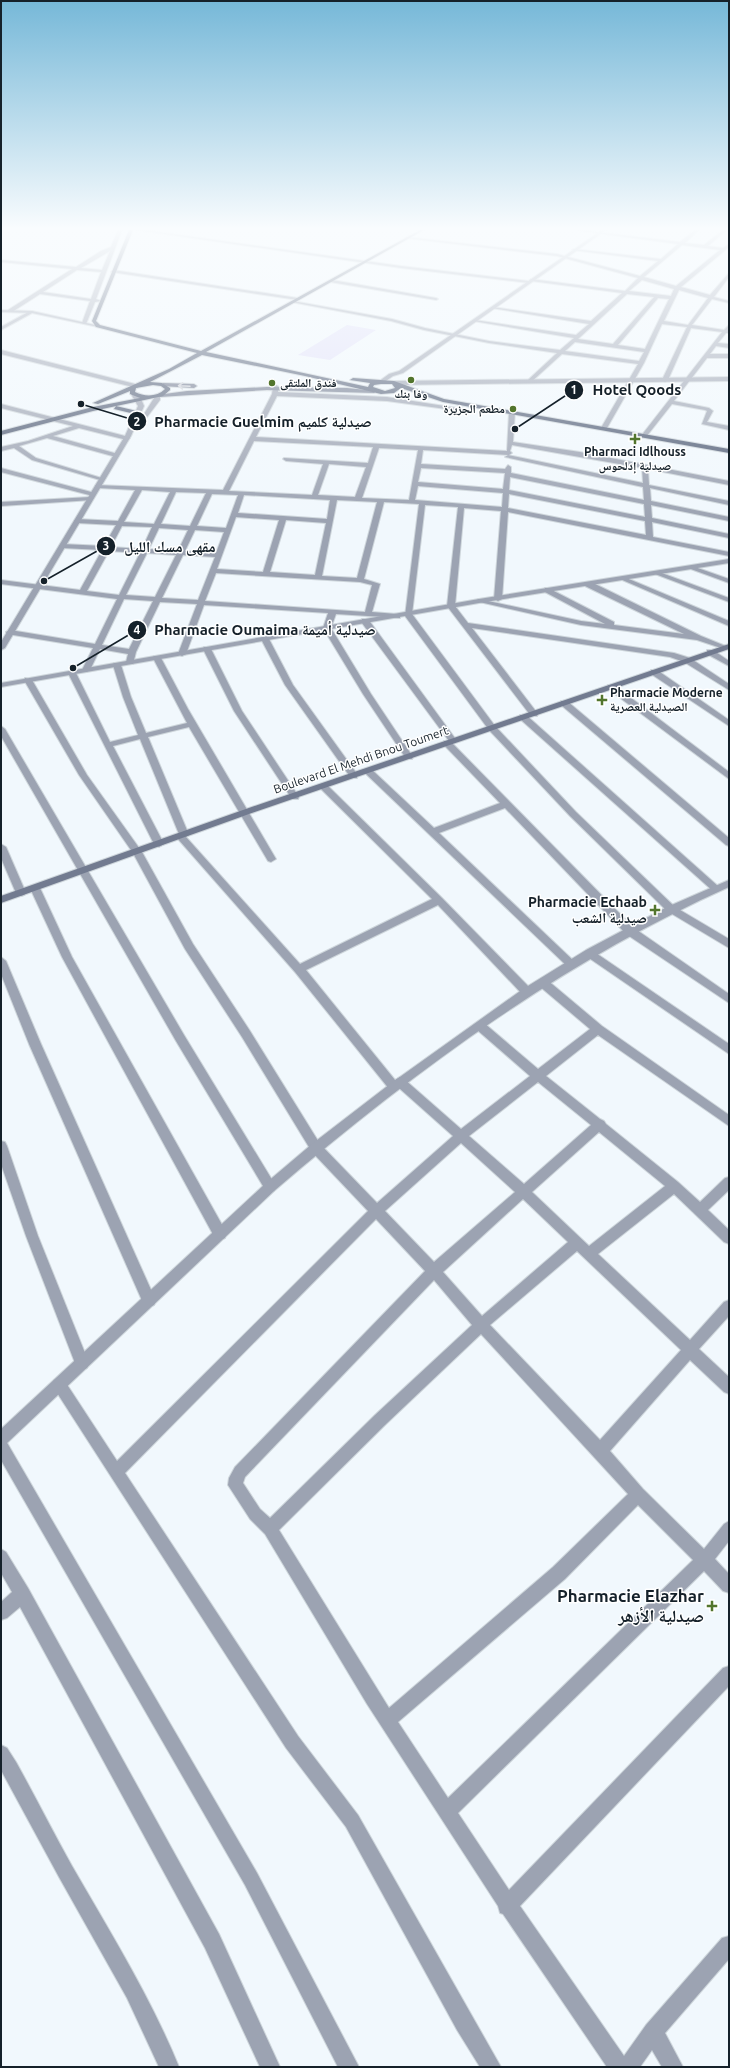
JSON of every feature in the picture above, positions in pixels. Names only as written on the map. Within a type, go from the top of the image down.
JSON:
[{"type":"main road","points":[[100,327],[202,353],[305,374],[373,391]]},
{"type":"main road","points":[[54,419],[136,386],[171,370],[249,327]]},
{"type":"main road","points":[[163,385],[171,370]]},
{"type":"main road","points":[[305,374],[397,385],[443,400]]},
{"type":"main road","points":[[290,387],[378,382]]},
{"type":"main road","points":[[373,391],[370,386],[378,382]]},
{"type":"main road","points":[[163,385],[167,387],[167,391],[157,396],[134,394],[131,391],[136,386],[151,383],[163,385],[233,388],[290,387],[388,392],[443,400],[729,451]]},
{"type":"main road","points":[[388,392],[397,385]]},
{"type":"main road","points":[[1,432],[93,409],[157,396],[233,388]]},
{"type":"main road","points":[[93,409],[124,408],[139,413]]},
{"type":"main road","name":"Boulevard El Mehdi Bnou Toumert","points":[[1,900],[246,812],[295,797],[727,646]]},
{"type":"street","points":[[415,327],[455,335],[641,363]]},
{"type":"street","points":[[397,385],[401,375],[467,327]]},
{"type":"street","points":[[508,327],[647,351]]},
{"type":"street","points":[[530,382],[589,327]]},
{"type":"street","points":[[614,346],[631,327]]},
{"type":"street","points":[[604,428],[641,363],[659,327]]},
{"type":"street","points":[[665,380],[689,327]]},
{"type":"street","points":[[699,327],[727,331]]},
{"type":"street","points":[[644,436],[715,344],[727,331]]},
{"type":"street","points":[[715,344],[729,346]]},
{"type":"street","points":[[1,352],[136,386]]},
{"type":"street","points":[[706,356],[729,356]]},
{"type":"street","points":[[378,382],[391,375],[401,375]]},
{"type":"street","points":[[401,375],[401,379],[408,382]]},
{"type":"street","points":[[397,385],[423,383],[729,379]]},
{"type":"street","points":[[397,385],[408,382],[423,383]]},
{"type":"street","points":[[224,492],[275,394],[276,387]]},
{"type":"street","points":[[1,648],[127,437],[141,406],[139,400],[134,394]]},
{"type":"street","points":[[275,394],[387,399],[461,409]]},
{"type":"street","points":[[127,437],[151,408],[157,396]]},
{"type":"street","points":[[670,402],[708,408],[710,411],[703,422],[704,423],[729,428]]},
{"type":"street","points":[[1,406],[127,437]]},
{"type":"street","points":[[498,598],[512,412]]},
{"type":"street","points":[[1,449],[48,437],[78,426]]},
{"type":"street","points":[[48,437],[116,455]]},
{"type":"street","points":[[252,440],[421,447],[508,455],[729,503]]},
{"type":"street","points":[[509,443],[646,466],[729,483]]},
{"type":"street","points":[[358,499],[377,445]]},
{"type":"street","points":[[15,446],[34,459],[102,479]]},
{"type":"street","points":[[412,502],[421,447]]},
{"type":"street","points":[[286,459],[369,465]]},
{"type":"street","points":[[314,497],[327,462]]},
{"type":"street","points":[[418,466],[507,472],[729,519]]},
{"type":"street","points":[[646,466],[650,539]]},
{"type":"street","points":[[1,470],[91,497]]},
{"type":"street","points":[[415,484],[506,491],[729,536]]},
{"type":"street","points":[[98,486],[381,500],[505,509],[729,554]]},
{"type":"street","points":[[82,593],[139,489]]},
{"type":"street","points":[[86,670],[120,597],[174,490]]},
{"type":"street","points":[[130,662],[132,652],[210,492]]},
{"type":"street","points":[[182,654],[200,602],[242,494]]},
{"type":"street","points":[[1,504],[91,497]]},
{"type":"street","points":[[318,578],[334,498]]},
{"type":"street","points":[[360,580],[381,500]]},
{"type":"street","points":[[422,503],[408,614],[492,728],[573,814],[671,908],[729,944]]},
{"type":"street","points":[[461,505],[451,606],[534,714]]},
{"type":"street","points":[[234,515],[330,521]]},
{"type":"street","points":[[266,575],[283,518]]},
{"type":"street","points":[[77,521],[119,525],[229,530]]},
{"type":"street","points":[[62,546],[180,554],[219,555]]},
{"type":"street","points":[[1,685],[327,628],[366,618],[397,616],[498,598],[729,561]]},
{"type":"street","points":[[690,567],[729,581]]},
{"type":"street","points":[[212,571],[360,580],[376,584],[366,618]]},
{"type":"street","points":[[657,572],[729,600]]},
{"type":"street","points":[[622,578],[729,624]]},
{"type":"street","points":[[1,582],[120,597],[333,611],[366,618],[450,742],[506,804],[630,931],[729,999]]},
{"type":"street","points":[[588,584],[698,638]]},
{"type":"street","points":[[548,590],[617,627]]},
{"type":"street","points":[[480,601],[570,621],[698,638],[727,646]]},
{"type":"street","points":[[327,628],[333,611]]},
{"type":"street","points":[[466,626],[494,628],[569,642],[657,653],[687,660],[729,688]]},
{"type":"street","points":[[327,628],[367,694],[409,757]]},
{"type":"street","points":[[10,632],[132,652]]},
{"type":"street","points":[[265,639],[289,685],[354,776]]},
{"type":"street","points":[[207,649],[238,711],[295,797]]},
{"type":"street","points":[[710,652],[729,664]]},
{"type":"street","points":[[157,658],[177,701],[246,812],[271,859]]},
{"type":"street","points":[[117,665],[127,697],[182,836],[299,969],[397,1085],[461,1136],[524,1192],[729,1387]]},
{"type":"street","points":[[654,672],[729,724]]},
{"type":"street","points":[[72,673],[159,844]]},
{"type":"street","points":[[28,680],[83,775],[137,852],[189,946],[246,1034],[316,1148],[434,1271],[480,1325],[600,1451],[638,1494],[705,1559],[729,1585]]},
{"type":"street","points":[[611,687],[729,776]]},
{"type":"street","points":[[564,703],[729,843]]},
{"type":"street","points":[[523,718],[716,889]]},
{"type":"street","points":[[108,745],[191,724]]},
{"type":"street","points":[[1,729],[180,1038],[270,1187]]},
{"type":"street","points":[[368,771],[572,964]]},
{"type":"street","points":[[324,786],[439,900],[527,992]]},
{"type":"street","points":[[434,832],[506,804]]},
{"type":"street","points":[[1,848],[21,893]]},
{"type":"street","points":[[1,1439],[270,1187],[316,1148],[397,1085],[542,982],[590,953],[671,908],[729,883]]},
{"type":"street","points":[[35,888],[67,957],[220,1234]]},
{"type":"street","points":[[299,969],[439,900]]},
{"type":"street","points":[[590,953],[729,1050]]},
{"type":"street","points":[[1,962],[35,1044],[149,1301]]},
{"type":"street","points":[[542,982],[598,1029],[729,1121]]},
{"type":"street","points":[[480,1026],[674,1186],[729,1238]]},
{"type":"street","points":[[116,1472],[376,1211],[461,1136],[598,1029]]},
{"type":"street","points":[[600,1124],[434,1271],[324,1383],[236,1478],[235,1485],[255,1514],[270,1530],[386,1720],[507,1906],[619,2067]]},
{"type":"street","points":[[1,1146],[32,1236],[82,1363]]},
{"type":"street","points":[[700,1210],[729,1182]]},
{"type":"street","points":[[589,1254],[674,1186]]},
{"type":"street","points":[[270,1530],[374,1426],[480,1325],[577,1242]]},
{"type":"street","points":[[600,1451],[691,1351],[729,1306]]},
{"type":"street","points":[[59,1385],[292,1742],[352,1821],[464,2023],[491,2067]]},
{"type":"street","points":[[1,1446],[251,1879],[349,2067]]},
{"type":"street","points":[[386,1720],[558,1573],[638,1494]]},
{"type":"street","points":[[446,1812],[705,1559],[729,1529]]},
{"type":"street","points":[[1,1557],[212,1941],[270,2067]]},
{"type":"street","points":[[1,1612],[22,1594]]},
{"type":"street","points":[[507,1906],[729,1674]]},
{"type":"street","points":[[1,1754],[66,1872],[111,1947],[139,2000],[170,2067]]},
{"type":"street","points":[[628,2067],[653,2032],[729,1945]]},
{"type":"street","points":[[653,2032],[673,2067]]},
{"type":"shaded area","points":[[345,327],[356,327],[376,330],[330,360],[298,355]]},
{"type":"place","name":"وفا بنك","points":[[411,380]]},
{"type":"place","name":"فندق الملتقى","points":[[272,383]]},
{"type":"place","name":"Pharmacie Guelmim صيدلية كلميم","points":[[81,404]]},
{"type":"place","name":"مطعم الجزيرة","points":[[513,409]]},
{"type":"place","name":"Hotel Qoods","points":[[515,429]]},
{"type":"place","name":"Pharmaci Idlhouss صيدلية إدلحوس","points":[[635,439]]},
{"type":"place","name":"مقهى مسك الليل","points":[[44,581]]},
{"type":"place","name":"Pharmacie Oumaima صيدلية أميمة","points":[[73,668]]},
{"type":"place","name":"Pharmacie Moderne الصيدلية العصرية","points":[[602,700]]},
{"type":"place","name":"Pharmacie Echaab صيدلية الشعب","points":[[655,910]]},
{"type":"place","name":"Pharmacie Elazhar صيدلية الأزهر","points":[[712,1606]]}]
